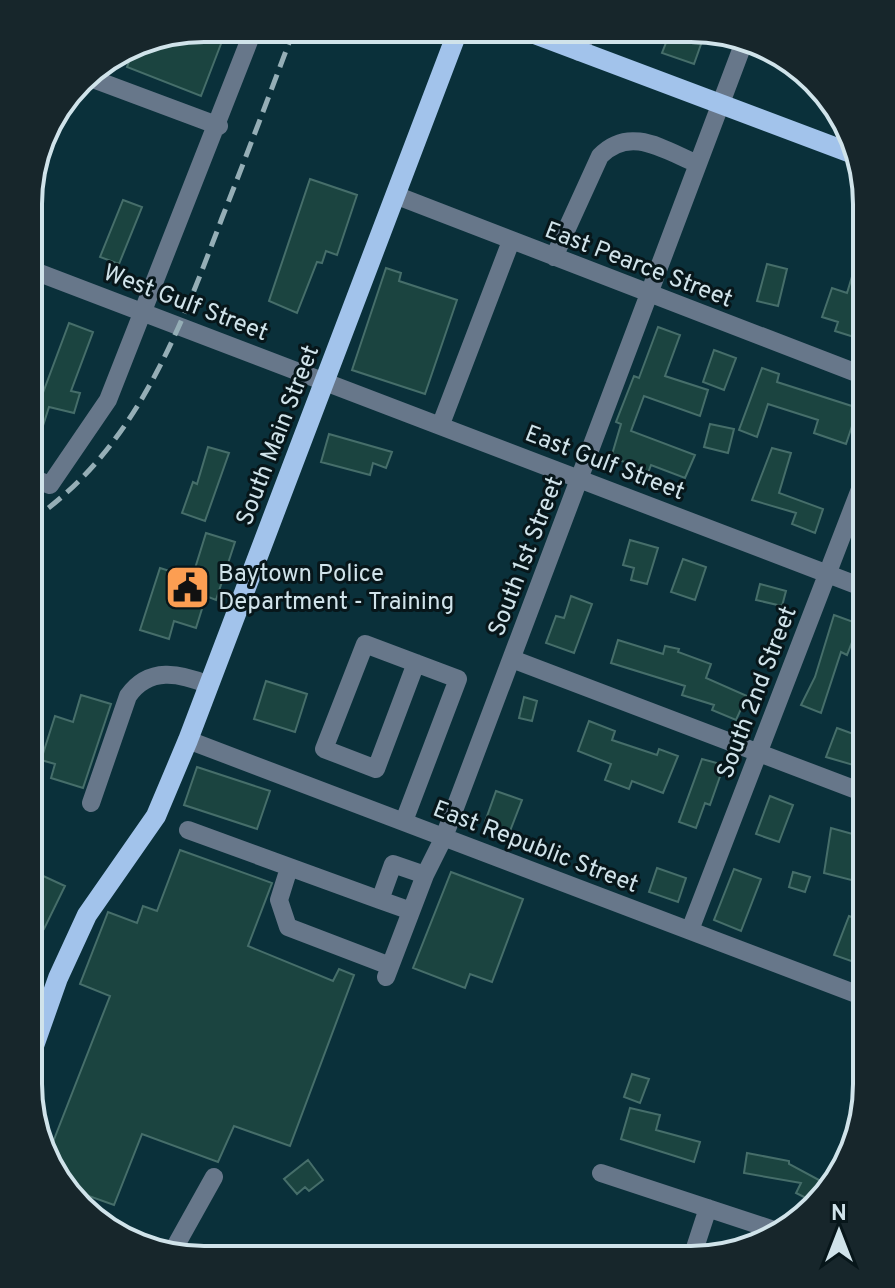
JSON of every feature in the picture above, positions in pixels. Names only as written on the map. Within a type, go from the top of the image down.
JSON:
[{"type":"main road","name":"South Main Street","points":[[42,1023],[58,978],[87,915],[156,816],[188,740],[454,42]]},
{"type":"main road","points":[[554,42],[843,150]]},
{"type":"street","points":[[42,482],[50,485],[108,400],[219,126],[249,42]]},
{"type":"street","points":[[579,52],[583,42]]},
{"type":"street","name":"South 1st Street","points":[[289,868],[279,900],[288,927],[388,971],[425,875],[444,837],[741,50]]},
{"type":"street","points":[[98,81],[219,126]]},
{"type":"street","points":[[554,257],[600,156],[609,147],[632,139],[645,141],[698,164]]},
{"type":"street","name":"East Pearce Street","points":[[395,195],[853,372]]},
{"type":"street","points":[[441,424],[511,241]]},
{"type":"street","name":"West Gulf Street","points":[[42,274],[326,381]]},
{"type":"street","name":"East Gulf Street","points":[[326,381],[853,584]]},
{"type":"street","name":"South 2nd Street","points":[[690,930],[853,507]]},
{"type":"street","points":[[404,821],[458,679],[416,663],[365,644],[324,749],[376,769],[416,663]]},
{"type":"street","points":[[512,659],[853,789]]},
{"type":"street","points":[[91,803],[128,696],[135,686],[143,679],[160,674],[185,675],[209,685]]},
{"type":"street","name":"East Republic Street","points":[[188,740],[853,993]]},
{"type":"street","points":[[188,830],[411,911]]},
{"type":"street","points":[[380,900],[393,864],[425,875]]},
{"type":"street","points":[[601,1173],[766,1227]]},
{"type":"street","points":[[177,1244],[214,1177]]},
{"type":"street","points":[[696,1246],[708,1208]]},
{"type":"building","points":[[222,42],[201,96],[127,67],[130,60],[142,54],[173,45]]},
{"type":"building","points":[[666,42],[702,43],[694,64],[662,53]]},
{"type":"building","points":[[310,179],[357,195],[337,255],[326,251],[322,263],[317,262],[297,313],[269,301]]},
{"type":"building","points":[[123,200],[142,207],[119,264],[100,257]]},
{"type":"building","points":[[767,264],[787,269],[778,306],[757,301]]},
{"type":"building","points":[[386,268],[401,273],[399,281],[457,300],[425,394],[352,370]]},
{"type":"building","points":[[853,273],[853,337],[835,331],[838,322],[822,317],[832,288],[847,293]]},
{"type":"building","points":[[69,323],[93,332],[71,391],[80,393],[74,413],[49,407],[42,429],[42,395]]},
{"type":"building","points":[[658,327],[680,335],[665,376],[708,390],[700,416],[644,396],[631,431],[695,455],[685,478],[651,465],[648,473],[611,458],[621,424],[616,422],[634,376],[639,378]]},
{"type":"building","points":[[714,350],[736,358],[724,390],[703,382]]},
{"type":"building","points":[[762,368],[779,374],[777,382],[853,406],[853,423],[846,444],[814,433],[818,420],[768,404],[757,437],[739,430]]},
{"type":"building","points":[[710,424],[734,429],[728,453],[704,447]]},
{"type":"building","points":[[329,434],[392,452],[386,468],[373,463],[370,475],[321,462]]},
{"type":"building","points":[[208,447],[229,453],[205,521],[182,513],[193,482],[197,484]]},
{"type":"building","points":[[772,448],[791,453],[779,493],[823,509],[815,533],[792,524],[796,513],[752,500]]},
{"type":"building","name":"Baytown Police Department - Training","points":[[206,533],[235,542],[216,600],[206,596],[196,628],[174,621],[169,639],[140,630],[160,568],[192,578]]},
{"type":"building","points":[[630,540],[658,548],[647,584],[631,580],[634,568],[623,565]]},
{"type":"building","points":[[683,559],[706,567],[695,600],[671,592]]},
{"type":"building","points":[[760,584],[786,591],[782,606],[756,600]]},
{"type":"building","points":[[571,596],[592,604],[574,653],[546,643],[556,616],[564,618]]},
{"type":"building","points":[[834,615],[853,622],[853,640],[847,655],[841,652],[821,713],[801,705],[815,677]]},
{"type":"building","points":[[618,640],[663,654],[665,646],[679,649],[678,652],[711,664],[706,678],[747,696],[736,720],[712,710],[714,705],[682,695],[685,686],[611,663]]},
{"type":"building","points":[[266,681],[307,694],[295,732],[254,719]]},
{"type":"building","points":[[81,695],[111,704],[83,788],[51,778],[55,764],[42,760],[55,716],[73,722]]},
{"type":"building","points":[[524,697],[537,701],[532,721],[519,718]]},
{"type":"building","points":[[589,721],[615,731],[612,740],[657,755],[659,749],[678,756],[663,793],[632,781],[629,789],[605,780],[611,764],[578,751]]},
{"type":"building","points":[[837,728],[853,734],[853,765],[826,757]]},
{"type":"building","points":[[702,759],[724,765],[710,805],[705,803],[696,828],[679,822]]},
{"type":"building","points":[[197,767],[270,791],[257,829],[184,805]]},
{"type":"building","points":[[496,791],[522,800],[510,831],[485,822]]},
{"type":"building","points":[[770,796],[793,805],[779,842],[756,834]]},
{"type":"building","points":[[831,828],[853,834],[853,880],[824,873]]},
{"type":"building","points":[[180,850],[272,883],[248,946],[333,981],[339,969],[354,975],[290,1146],[234,1126],[218,1162],[142,1134],[114,1205],[88,1196],[69,1174],[53,1142],[110,996],[80,984],[108,912],[137,923],[143,906],[157,911]]},
{"type":"building","points":[[657,868],[686,878],[678,902],[649,892]]},
{"type":"building","points":[[734,869],[761,879],[741,931],[714,920]]},
{"type":"building","points":[[451,872],[523,899],[492,982],[470,974],[465,988],[413,968]]},
{"type":"building","points":[[793,872],[810,877],[805,892],[789,887]]},
{"type":"building","points":[[42,875],[65,886],[42,928]]},
{"type":"building","points":[[849,916],[853,918],[853,962],[834,955]]},
{"type":"building","points":[[632,1074],[649,1079],[640,1103],[624,1097]]},
{"type":"building","points":[[630,1108],[660,1115],[656,1130],[700,1142],[694,1162],[621,1139]]},
{"type":"building","points":[[747,1153],[789,1161],[789,1164],[821,1181],[812,1192],[799,1192],[799,1194],[796,1193],[801,1183],[744,1173]]},
{"type":"building","points":[[308,1160],[323,1180],[309,1191],[305,1187],[297,1194],[284,1179]]},
{"type":"railway","points":[[42,512],[98,461],[149,386],[189,304],[289,42]]},
{"type":"place","name":"Baytown Police Department - Training","points":[[187,587]]}]
